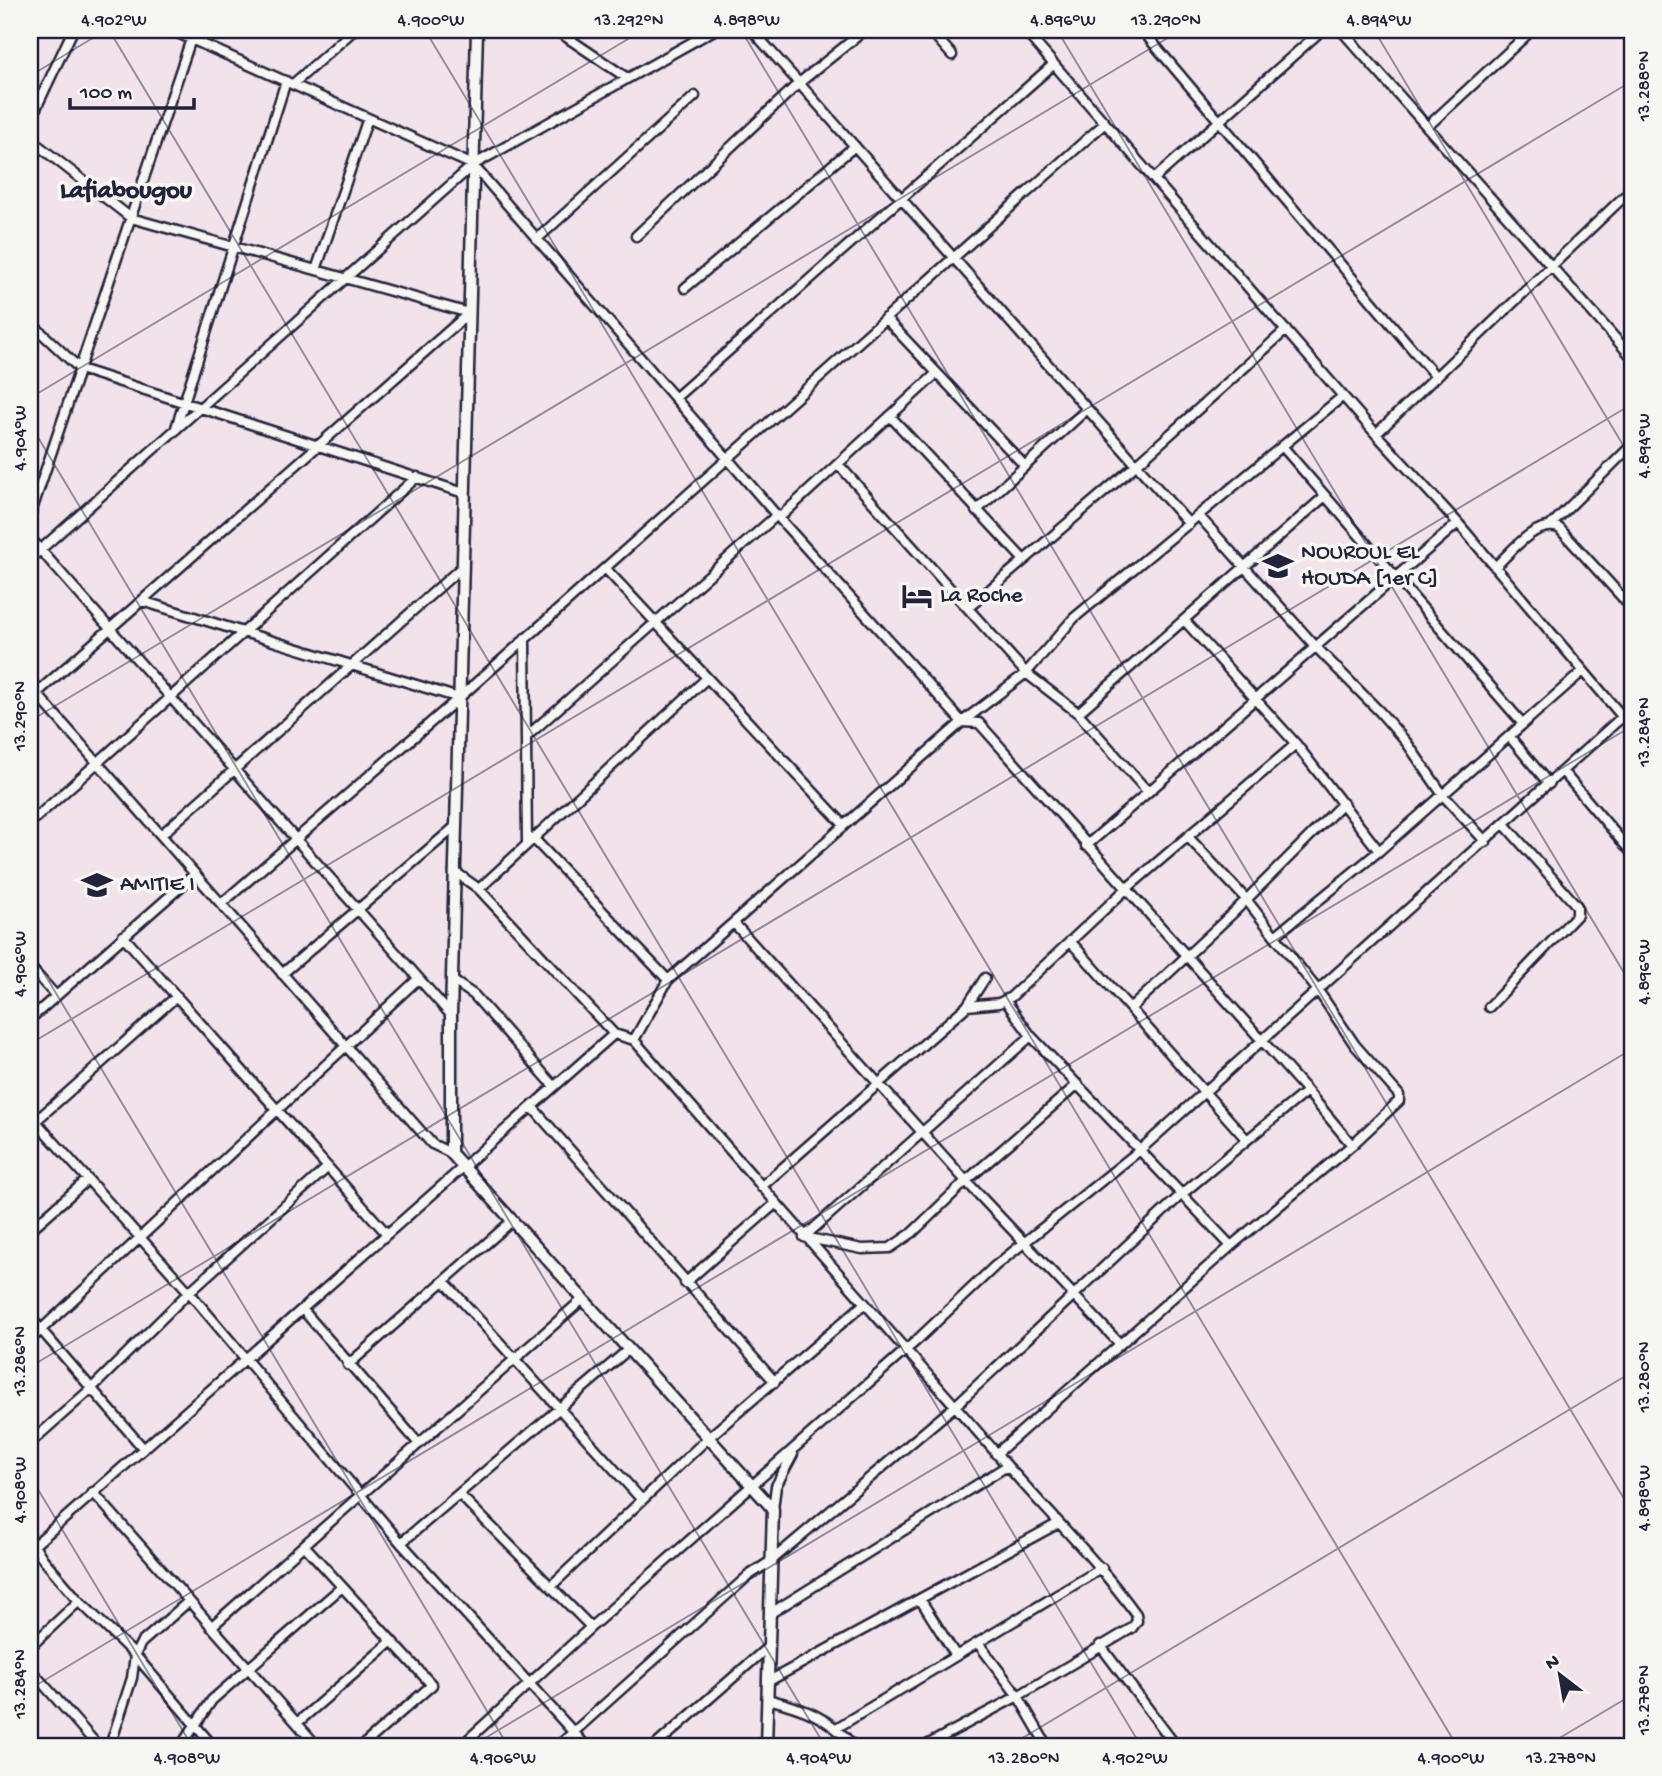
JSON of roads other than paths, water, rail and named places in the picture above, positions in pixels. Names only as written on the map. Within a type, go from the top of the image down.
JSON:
[{"type":"street","points":[[30,121],[73,30]]},
{"type":"street","points":[[171,30],[473,165],[778,517],[962,722],[979,723],[1352,1145]]},
{"type":"street","points":[[30,516],[191,39],[202,30]]},
{"type":"street","points":[[175,430],[233,247],[290,83],[354,30]]},
{"type":"street","points":[[451,1153],[451,1015],[458,698],[477,30]]},
{"type":"street","points":[[556,30],[627,78]]},
{"type":"street","points":[[30,559],[473,165],[714,30]]},
{"type":"street","points":[[752,30],[1189,524]]},
{"type":"street","points":[[636,236],[799,83],[865,30]]},
{"type":"street","points":[[930,30],[952,55]]},
{"type":"street","points":[[1024,30],[1376,434],[1458,523],[1632,728]]},
{"type":"street","points":[[1142,30],[1436,377]]},
{"type":"street","points":[[1154,179],[1322,30]]},
{"type":"street","points":[[1341,30],[1632,357]]},
{"type":"street","points":[[1427,127],[1532,30]]},
{"type":"street","points":[[675,398],[1054,64]]},
{"type":"street","points":[[537,239],[695,96]]},
{"type":"street","points":[[316,270],[368,118]]},
{"type":"street","points":[[221,904],[458,698],[1105,123]]},
{"type":"street","points":[[30,139],[131,218],[469,313]]},
{"type":"street","points":[[685,288],[855,146]]},
{"type":"street","points":[[1376,434],[1632,189]]},
{"type":"street","points":[[33,696],[469,313]]},
{"type":"street","points":[[885,318],[1025,466]]},
{"type":"street","points":[[30,321],[80,369],[464,493]]},
{"type":"street","points":[[968,608],[1136,465],[1286,330]]},
{"type":"street","points":[[526,737],[838,464],[937,373]]},
{"type":"street","points":[[634,1040],[668,980],[962,722],[1026,673],[1074,618],[1343,396]]},
{"type":"street","points":[[976,511],[1087,409]]},
{"type":"street","points":[[890,416],[1023,559]]},
{"type":"street","points":[[1551,526],[1632,445]]},
{"type":"street","points":[[1282,446],[1523,724]]},
{"type":"street","points":[[838,464],[1026,673],[1078,713],[1148,792]]},
{"type":"street","points":[[30,823],[417,477]]},
{"type":"street","points":[[1078,713],[1325,496]]},
{"type":"street","points":[[1199,516],[1316,647],[1407,743],[1443,794],[1486,842]]},
{"type":"street","points":[[1086,846],[1458,523]]},
{"type":"street","points":[[1495,567],[1539,527],[1559,528],[1632,608]]},
{"type":"street","points":[[30,538],[451,1015]]},
{"type":"street","points":[[161,835],[463,566]]},
{"type":"street","points":[[605,568],[844,825]]},
{"type":"street","points":[[142,601],[458,698]]},
{"type":"street","points":[[1185,621],[1296,744],[1379,851]]},
{"type":"street","points":[[525,638],[530,841],[668,980]]},
{"type":"street","points":[[1275,936],[1379,851],[1583,671]]},
{"type":"street","points":[[479,890],[707,678]]},
{"type":"street","points":[[30,686],[33,696],[97,762],[432,1144],[451,1153],[464,1166],[750,1487],[773,1509]]},
{"type":"street","points":[[461,1746],[530,1686],[591,1627],[905,1351],[995,1266],[1140,1150],[1505,825],[1632,708]]},
{"type":"street","points":[[1509,736],[1549,784]]},
{"type":"street","points":[[967,1006],[1005,1000],[1125,890],[1296,744]]},
{"type":"street","points":[[1563,772],[1632,853]]},
{"type":"street","points":[[1130,1008],[1187,957],[1343,803]]},
{"type":"street","points":[[1489,1007],[1577,915],[1577,906],[1505,825]]},
{"type":"street","points":[[282,974],[456,826]]},
{"type":"street","points":[[996,1454],[1231,1246],[1352,1145],[1399,1101],[1399,1095],[1355,1045],[1319,992],[1245,898],[1189,838]]},
{"type":"street","points":[[454,871],[479,890],[614,1034],[634,1040],[996,1454],[1102,1568],[1137,1617],[1132,1628],[1018,1696],[925,1746]]},
{"type":"street","points":[[30,1018],[195,874]]},
{"type":"street","points":[[734,923],[922,1134],[1120,1344]]},
{"type":"street","points":[[123,936],[387,1234]]},
{"type":"street","points":[[1070,941],[1247,1140]]},
{"type":"street","points":[[30,967],[55,996]]},
{"type":"street","points":[[761,1188],[967,1006],[985,978]]},
{"type":"street","points":[[30,1340],[418,979]]},
{"type":"street","points":[[452,980],[474,995],[554,1086]]},
{"type":"street","points":[[177,996],[32,1120],[189,1292],[401,1544],[586,1746]]},
{"type":"street","points":[[1005,1000],[1031,1036],[1231,1246]]},
{"type":"street","points":[[213,1746],[135,1656],[79,1601],[32,1544],[246,1360],[614,1034]]},
{"type":"street","points":[[804,1237],[1031,1036]]},
{"type":"street","points":[[804,1237],[862,1249],[890,1248],[912,1233],[966,1181],[1078,1084]]},
{"type":"street","points":[[558,1746],[748,1576],[771,1560],[955,1406],[1182,1194],[1307,1091]]},
{"type":"street","points":[[533,1108],[775,1382]]},
{"type":"street","points":[[30,1443],[92,1388],[189,1292],[328,1167]]},
{"type":"street","points":[[30,1230],[87,1180]]},
{"type":"street","points":[[685,1283],[775,1204]]},
{"type":"street","points":[[348,1365],[512,1221]]},
{"type":"street","points":[[444,1281],[642,1500]]},
{"type":"street","points":[[211,1627],[583,1299]]},
{"type":"street","points":[[551,1586],[707,1439],[864,1304]]},
{"type":"street","points":[[303,1310],[419,1444]]},
{"type":"street","points":[[30,1317],[143,1448]]},
{"type":"street","points":[[401,1544],[629,1349]]},
{"type":"street","points":[[765,1745],[773,1509],[776,1486],[799,1444]]},
{"type":"street","points":[[771,1613],[1007,1466]]},
{"type":"street","points":[[93,1492],[317,1746]]},
{"type":"street","points":[[460,1494],[591,1627]]},
{"type":"street","points":[[769,1681],[1059,1523]]},
{"type":"street","points":[[304,1545],[432,1685],[362,1746]]},
{"type":"street","points":[[838,1727],[1102,1568]]},
{"type":"street","points":[[181,1746],[212,1700],[342,1587]]},
{"type":"street","points":[[920,1599],[956,1656]]},
{"type":"street","points":[[30,1647],[79,1601]]},
{"type":"street","points":[[110,1746],[141,1643],[189,1601]]},
{"type":"street","points":[[297,1724],[392,1641]]},
{"type":"street","points":[[978,1643],[1018,1696],[1047,1746]]},
{"type":"street","points":[[1100,1646],[1177,1746]]},
{"type":"street","points":[[655,1746],[768,1647]]},
{"type":"street","points":[[30,1669],[98,1746]]},
{"type":"street","points":[[768,1699],[803,1709],[838,1727],[852,1746]]},
{"type":"place","name":"NOUROUL EL HOUDA [1er C]","points":[[1278,566]]},
{"type":"place","name":"La Roche","points":[[917,596]]},
{"type":"place","name":"AMITIE I","points":[[97,885]]},
{"type":"district","name":"Lafiabougou","points":[[126,192]]}]
